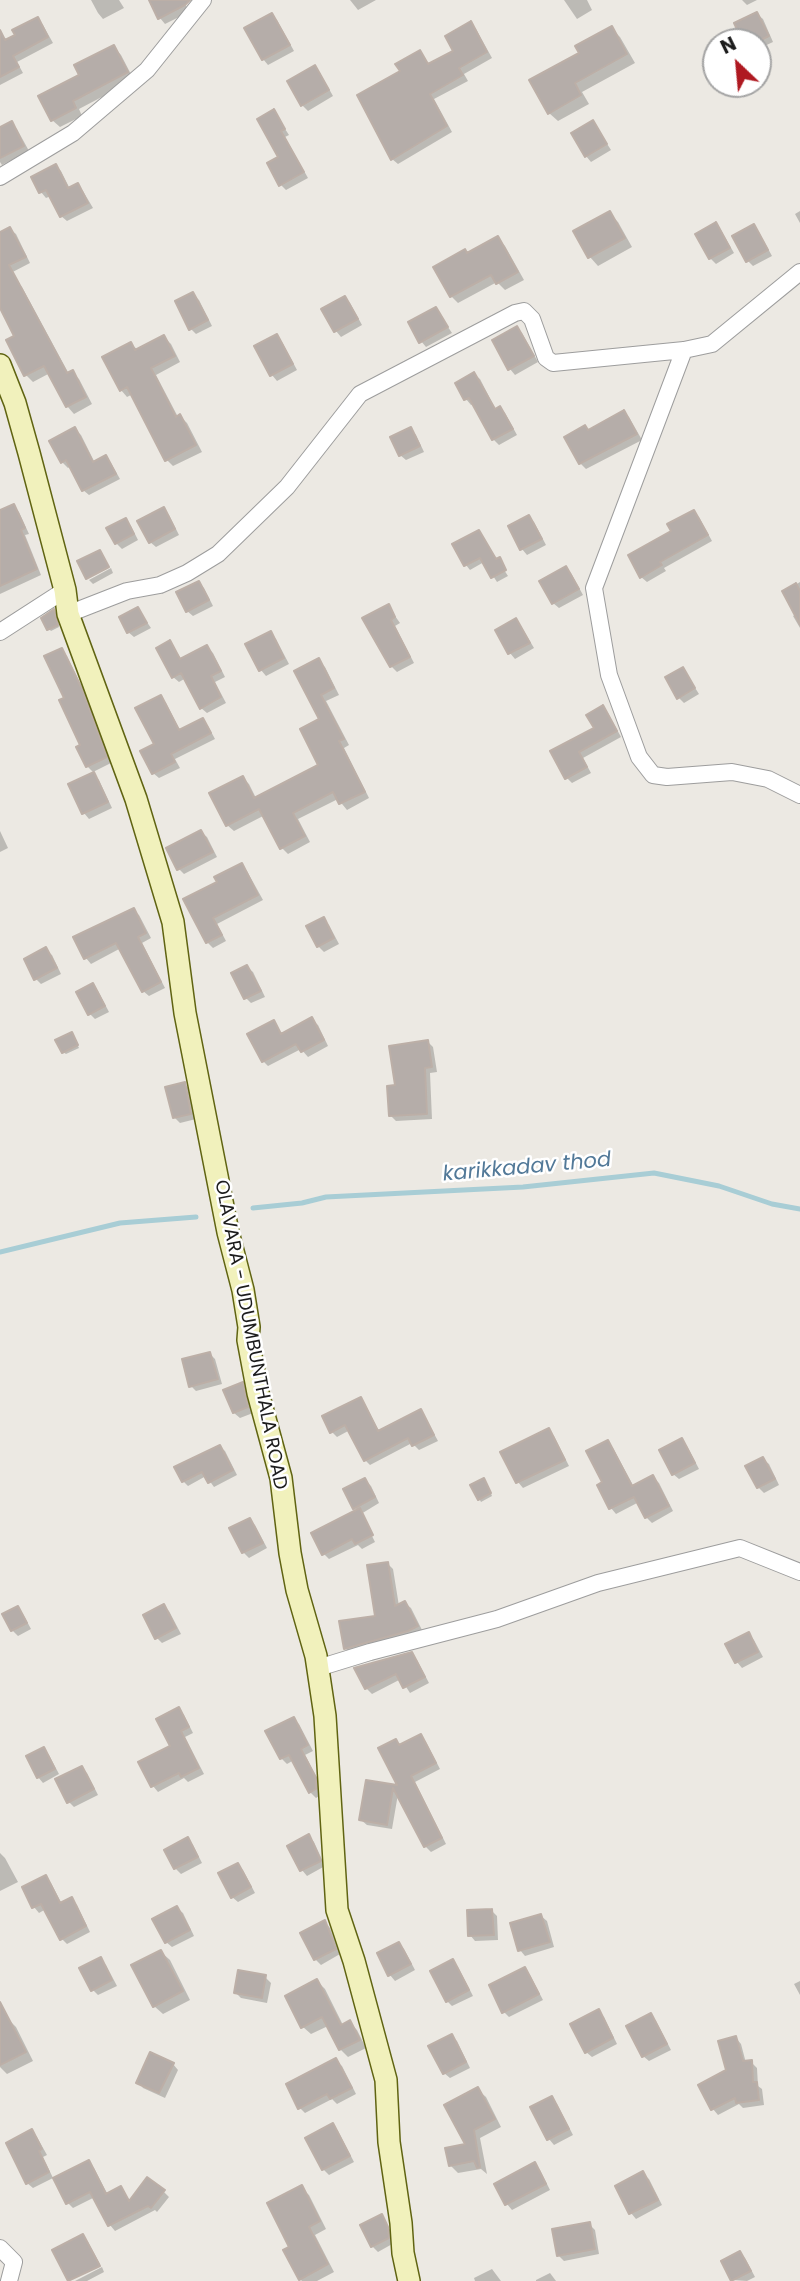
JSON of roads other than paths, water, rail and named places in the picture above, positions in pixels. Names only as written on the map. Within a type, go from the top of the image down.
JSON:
[{"type":"main road","name":"OLAVARA - UDUMBUNTHALA ROAD","points":[[0,365],[19,416],[65,590],[68,614],[136,799],[173,922],[185,1013],[228,1232],[243,1290],[249,1327],[248,1340],[258,1393],[281,1478],[297,1590],[318,1668],[325,1716],[337,1910],[354,1961],[386,2080],[389,2142],[403,2253],[410,2281]]},
{"type":"street","points":[[0,177],[73,133],[147,70],[203,0]]},
{"type":"street","points":[[68,614],[127,591],[160,585],[187,573],[218,554],[287,487],[360,394],[515,313],[524,311],[532,319],[546,358],[553,363],[684,351],[712,344],[800,272]]},
{"type":"street","points":[[684,351],[594,587],[609,675],[639,757],[653,775],[667,777],[732,772],[768,779],[800,795]]},
{"type":"street","points":[[0,632],[65,590]]},
{"type":"street","points":[[318,1668],[497,1619],[598,1583],[740,1548],[800,1572]]},
{"type":"street","points":[[0,2248],[14,2262],[9,2281]]},
{"type":"waterway","name":"karikkadav thod","points":[[253,1208],[302,1203],[326,1197],[523,1187],[654,1173],[719,1186],[772,1204],[800,1209]]},
{"type":"waterway","name":"karikkadav thod","points":[[0,1252],[120,1223],[196,1217]]}]
